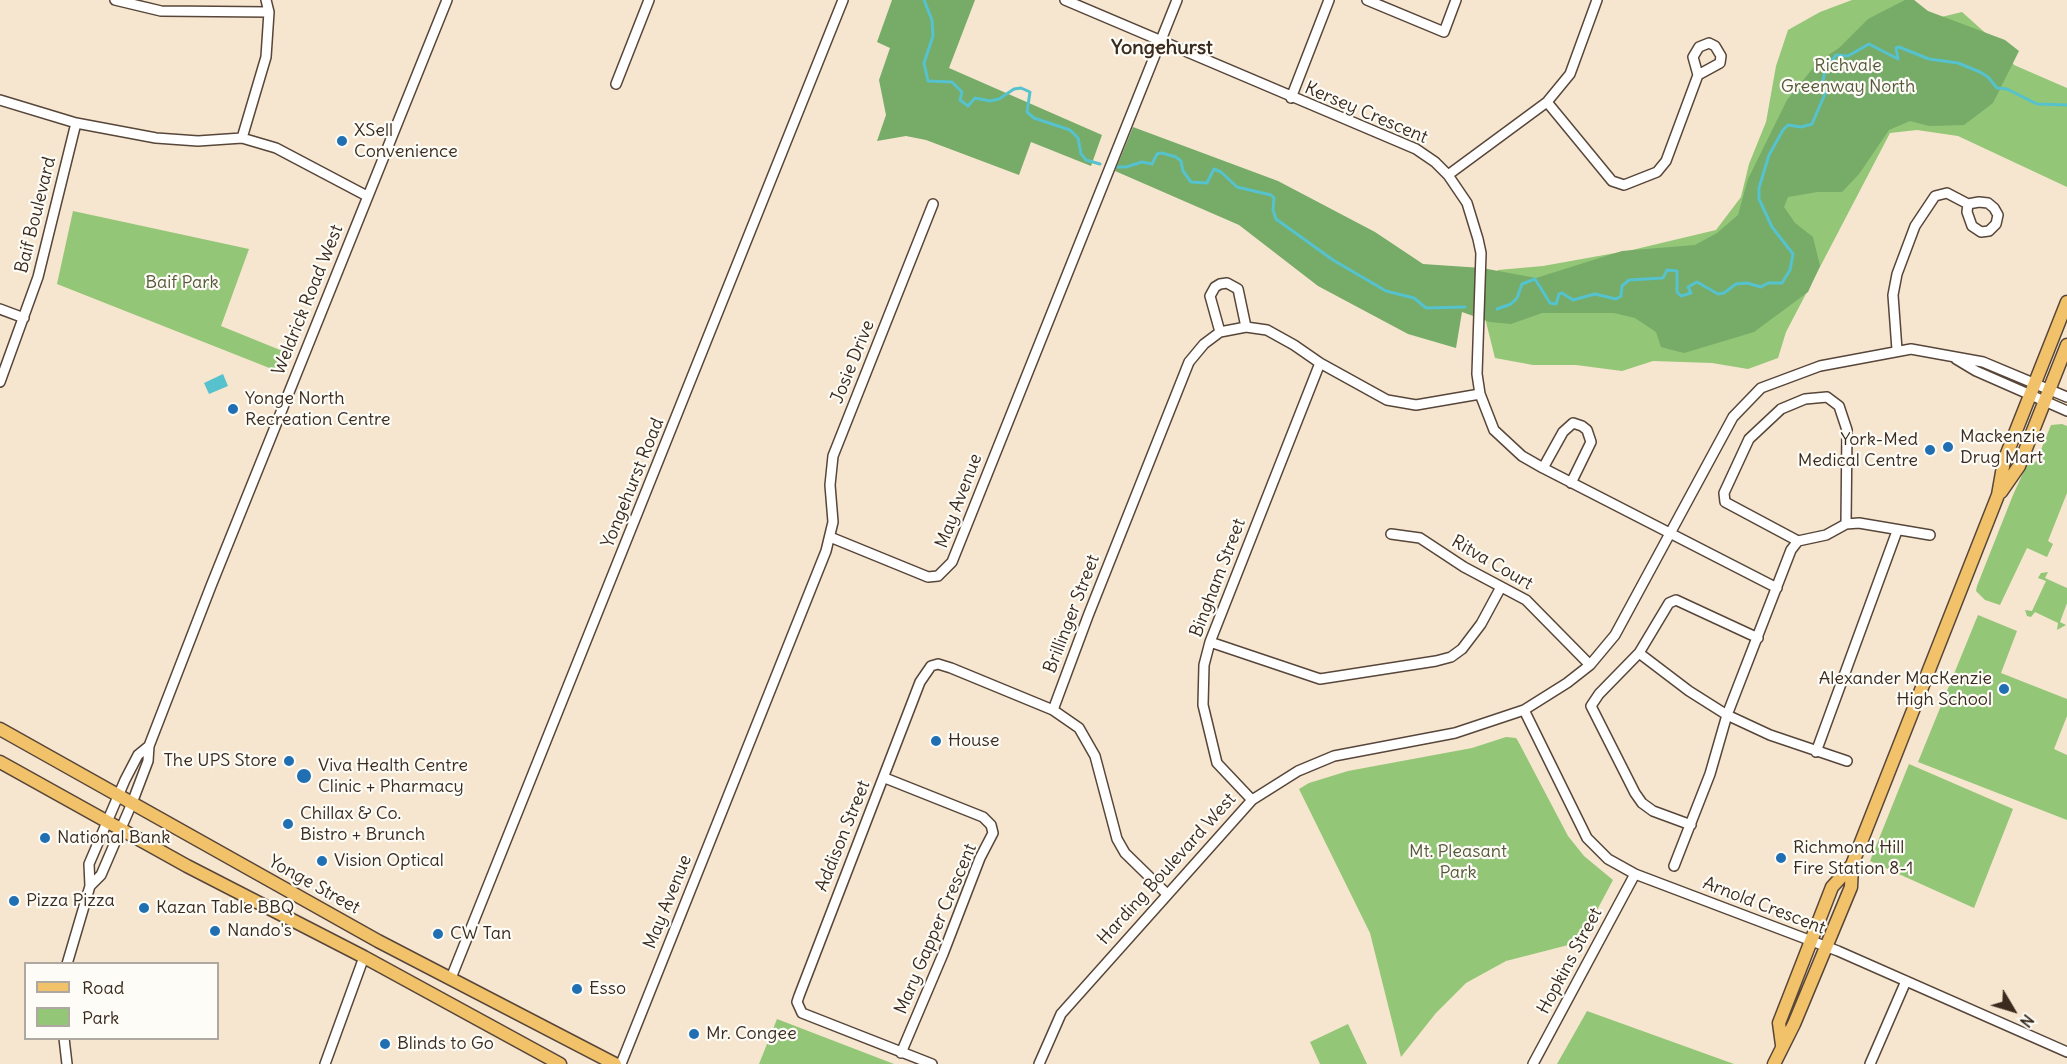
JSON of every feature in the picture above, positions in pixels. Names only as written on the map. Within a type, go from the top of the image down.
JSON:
[{"type":"main road","points":[[1774,1064],[1794,1024],[1851,887],[1852,865],[1998,495],[2004,461],[2067,302]]},
{"type":"main road","points":[[1998,495],[2019,466],[2067,345]]},
{"type":"main road","name":"Yonge Street","points":[[0,729],[378,941],[615,1064]]},
{"type":"main road","points":[[0,762],[187,866],[364,957],[560,1064]]},
{"type":"main road","points":[[1782,1045],[1779,1023],[1832,887],[1852,865]]},
{"type":"street","points":[[115,0],[161,11],[269,12]]},
{"type":"street","points":[[242,138],[266,57],[269,12],[266,0]]},
{"type":"street","name":"Weldrick Road West","points":[[90,886],[101,875],[132,803],[148,761],[149,746],[447,0]]},
{"type":"street","points":[[616,84],[649,0]]},
{"type":"street","name":"Yongehurst Road","points":[[451,978],[843,0]]},
{"type":"street","name":"Kersey Crescent","points":[[1065,0],[1160,43],[1416,149],[1435,162],[1448,175],[1467,203],[1478,239],[1480,253],[1477,374],[1480,394],[1494,430],[1522,456],[1670,536]]},
{"type":"street","name":"May Avenue","points":[[621,1064],[830,537],[928,577],[938,576],[952,562],[1177,0]]},
{"type":"street","points":[[1291,98],[1329,0]]},
{"type":"street","points":[[1367,0],[1444,32],[1456,0]]},
{"type":"street","points":[[1448,175],[1547,102],[1570,74],[1597,0]]},
{"type":"street","points":[[1547,102],[1612,182],[1624,185],[1657,172],[1666,161],[1698,75]]},
{"type":"street","points":[[0,100],[76,123],[156,138],[198,141],[242,138],[276,148],[367,196]]},
{"type":"street","name":"Baif Boulevard","points":[[0,382],[24,318],[50,232],[76,123]]},
{"type":"street","points":[[1897,350],[1893,295],[1897,274],[1915,226],[1927,205],[1941,194],[1958,198],[1968,204]]},
{"type":"street","name":"Josie Drive","points":[[830,537],[832,522],[830,478],[833,456],[933,204]]},
{"type":"street","points":[[1246,327],[1238,289],[1227,283],[1215,287],[1210,296],[1220,332],[1246,327],[1267,330],[1387,400],[1416,405],[1480,394]]},
{"type":"street","points":[[0,309],[24,318]]},
{"type":"street","name":"Brillinger Street","points":[[1053,710],[1182,377],[1189,362],[1204,344],[1220,332]]},
{"type":"street","name":"Harding Boulevard West","points":[[1039,1064],[1061,1014],[1251,800],[1298,771],[1334,756],[1455,733],[1524,710],[1590,664],[1615,635],[1733,417],[1761,388],[1820,366],[1911,349],[1983,362],[2067,397]]},
{"type":"street","points":[[1952,357],[1976,371],[2067,411]]},
{"type":"street","name":"Bingham Street","points":[[1251,800],[1217,763],[1203,705],[1204,665],[1210,642],[1320,363]]},
{"type":"street","points":[[1846,525],[1845,421],[1839,405],[1832,399],[1805,399],[1781,409],[1749,439],[1723,498],[1731,506],[1798,541],[1826,535],[1846,525],[1859,523],[1930,535]]},
{"type":"street","points":[[1543,468],[1563,432],[1573,423],[1582,426],[1587,430],[1591,442],[1571,483]]},
{"type":"street","points":[[1816,752],[1897,531]]},
{"type":"street","name":"Ritva Court","points":[[1391,534],[1420,538],[1526,600],[1590,664]]},
{"type":"street","points":[[1670,536],[1777,588]]},
{"type":"street","points":[[1674,866],[1710,774],[1727,715],[1791,550],[1798,541]]},
{"type":"street","points":[[1210,642],[1320,679],[1436,661],[1451,657],[1462,650],[1481,624],[1501,587]]},
{"type":"street","points":[[1691,825],[1653,811],[1642,803],[1593,712],[1593,701],[1639,653],[1669,603],[1677,600],[1758,638]]},
{"type":"street","points":[[1639,653],[1689,691],[1727,715],[1770,735],[1847,761]]},
{"type":"street","name":"Addison Street","points":[[932,1064],[802,1013],[797,1002],[920,682],[935,664],[951,668],[1053,710]]},
{"type":"street","points":[[1053,710],[1079,728],[1095,756],[1116,839],[1125,853],[1167,894]]},
{"type":"street","name":"Arnold Crescent","points":[[1524,710],[1587,838],[1608,859],[1635,874],[1826,947],[2067,1052]]},
{"type":"street","name":"Weldrick Road West","points":[[90,886],[89,864],[107,820],[138,755],[149,746]]},
{"type":"street","name":"Mary Gapper Crescent","points":[[885,778],[983,817],[991,825],[993,833],[980,858],[944,954],[901,1053]]},
{"type":"street","name":"Hopkins Street","points":[[1533,1064],[1635,874]]},
{"type":"street","points":[[67,962],[90,886]]},
{"type":"street","points":[[325,1064],[364,957]]},
{"type":"street","points":[[1870,1064],[1906,981]]},
{"type":"street","points":[[64,1040],[67,1064]]},
{"type":"green space","points":[[892,0],[975,0],[949,68],[1102,135],[1091,166],[1031,142],[1019,175],[926,140],[906,136],[877,141],[886,115],[879,80],[890,48],[877,42]]},
{"type":"green space","name":"Richvale Greenway North","points":[[1852,0],[1914,0],[1933,19],[1962,12],[2000,46],[2014,65],[2067,88],[2067,187],[1958,136],[1917,130],[1890,133],[1786,332],[1778,358],[1748,369],[1712,363],[1653,361],[1622,371],[1576,365],[1533,365],[1495,358],[1485,318],[1498,270],[1543,266],[1632,250],[1716,230],[1741,197],[1749,164],[1766,122],[1776,66],[1788,30],[1820,12]]},
{"type":"green space","name":"Richvale Greenway North","points":[[1905,0],[1914,0],[1928,11],[2005,40],[2019,51],[1993,103],[1964,125],[1929,126],[1910,121],[1889,130],[1859,174],[1842,192],[1817,192],[1788,197],[1784,207],[1795,223],[1813,237],[1820,266],[1808,292],[1754,332],[1684,353],[1661,347],[1656,332],[1635,318],[1614,313],[1542,313],[1511,324],[1490,322],[1462,312],[1456,348],[1408,334],[1318,286],[1239,225],[1115,171],[1133,127],[1278,181],[1375,232],[1423,264],[1482,268],[1536,278],[1622,251],[1695,245],[1717,233],[1738,215],[1748,179],[1787,100],[1818,62],[1839,48],[1868,19]]},
{"type":"green space","name":"Baif Park","points":[[73,211],[249,249],[221,326],[285,352],[277,371],[57,284]]},
{"type":"green space","points":[[2051,425],[2067,426],[2067,493],[2048,541],[2053,544],[2047,557],[2027,548],[2000,605],[1985,600],[1976,591],[1977,586],[2013,495],[2029,460],[2036,462]]},
{"type":"green space","points":[[2048,572],[2045,578],[2067,588],[2067,603],[2060,622],[2066,625],[2057,630],[2058,623],[2035,612],[2031,617],[2027,616],[2025,610],[2032,611],[2046,581],[2038,578],[2041,573]]},
{"type":"green space","points":[[1978,615],[2017,631],[2001,673],[2067,699],[2067,716],[2054,749],[2067,755],[2067,820],[1918,762]]},
{"type":"green space","name":"Mt. Pleasant Park","points":[[1506,737],[1516,738],[1518,741],[1568,836],[1584,856],[1613,880],[1580,942],[1506,961],[1466,983],[1436,1013],[1401,1057],[1370,933],[1299,789],[1309,783],[1348,771],[1472,748]]},
{"type":"green space","points":[[1909,764],[2013,809],[1974,908],[1870,861]]},
{"type":"green space","points":[[1587,1011],[1734,1064],[1557,1064]]},
{"type":"green space","points":[[777,1019],[894,1064],[759,1064]]},
{"type":"green space","points":[[1348,1024],[1367,1064],[1320,1064],[1310,1042]]},
{"type":"water","points":[[223,374],[228,386],[209,394],[204,383]]},
{"type":"waterway","points":[[924,0],[932,20],[933,36],[924,63],[928,81],[952,82],[962,92],[960,100],[968,106],[975,98],[990,101],[999,99],[1014,89],[1021,88],[1030,92],[1027,112],[1034,118],[1070,130],[1078,138],[1081,154],[1086,160],[1100,164]]},
{"type":"waterway","points":[[1497,309],[1511,304],[1517,298],[1522,284],[1535,279],[1550,303],[1556,304],[1559,294],[1562,293],[1573,300],[1595,294],[1616,299],[1621,296],[1622,286],[1629,280],[1663,278],[1667,270],[1677,271],[1677,292],[1681,296],[1691,293],[1688,287],[1697,282],[1718,294],[1724,293],[1736,284],[1747,283],[1761,287],[1768,283],[1782,283],[1790,270],[1793,254],[1772,227],[1759,199],[1759,188],[1769,155],[1783,130],[1788,125],[1801,127],[1812,124],[1825,94],[1822,86],[1825,70],[1836,55],[1848,56],[1869,44],[1898,59],[1896,48],[1899,47],[1929,59],[1958,63],[1980,72],[1988,77],[1997,88],[2007,89],[2037,104],[2067,105]]},
{"type":"waterway","points":[[1118,167],[1142,162],[1152,164],[1157,154],[1162,153],[1181,161],[1183,171],[1191,182],[1207,183],[1214,169],[1221,172],[1237,187],[1271,195],[1274,198],[1273,210],[1276,219],[1333,260],[1386,291],[1414,298],[1426,308],[1465,307]]},
{"type":"place","name":"XSell Convenience","points":[[342,141]]},
{"type":"place","name":"Yonge North Recreation Centre","points":[[233,409]]},
{"type":"place","name":"Mackenzie Drug Mart","points":[[1948,447]]},
{"type":"place","name":"York-Med Medical Centre","points":[[1930,450]]},
{"type":"place","name":"Alexander MacKenzie High School","points":[[2004,689]]},
{"type":"place","name":"House","points":[[936,741]]},
{"type":"place","name":"The UPS Store","points":[[289,761]]},
{"type":"place","name":"Viva Health Centre Clinic + Pharmacy","points":[[304,776]]},
{"type":"place","name":"Chillax & Co. Bistro + Brunch","points":[[288,824]]},
{"type":"place","name":"National Bank","points":[[45,838]]},
{"type":"place","name":"Richmond Hill Fire Station 8-1","points":[[1781,858]]},
{"type":"place","name":"Vision Optical","points":[[322,861]]},
{"type":"place","name":"Pizza Pizza","points":[[14,901]]},
{"type":"place","name":"Kazan Table BBQ","points":[[144,908]]},
{"type":"place","name":"Nando's","points":[[215,931]]},
{"type":"place","name":"CW Tan","points":[[438,934]]},
{"type":"place","name":"Esso","points":[[577,989]]},
{"type":"place","name":"Mr. Congee","points":[[694,1034]]},
{"type":"place","name":"Blinds to Go","points":[[385,1044]]},
{"type":"district","name":"Yongehurst","points":[[1162,48]]}]
